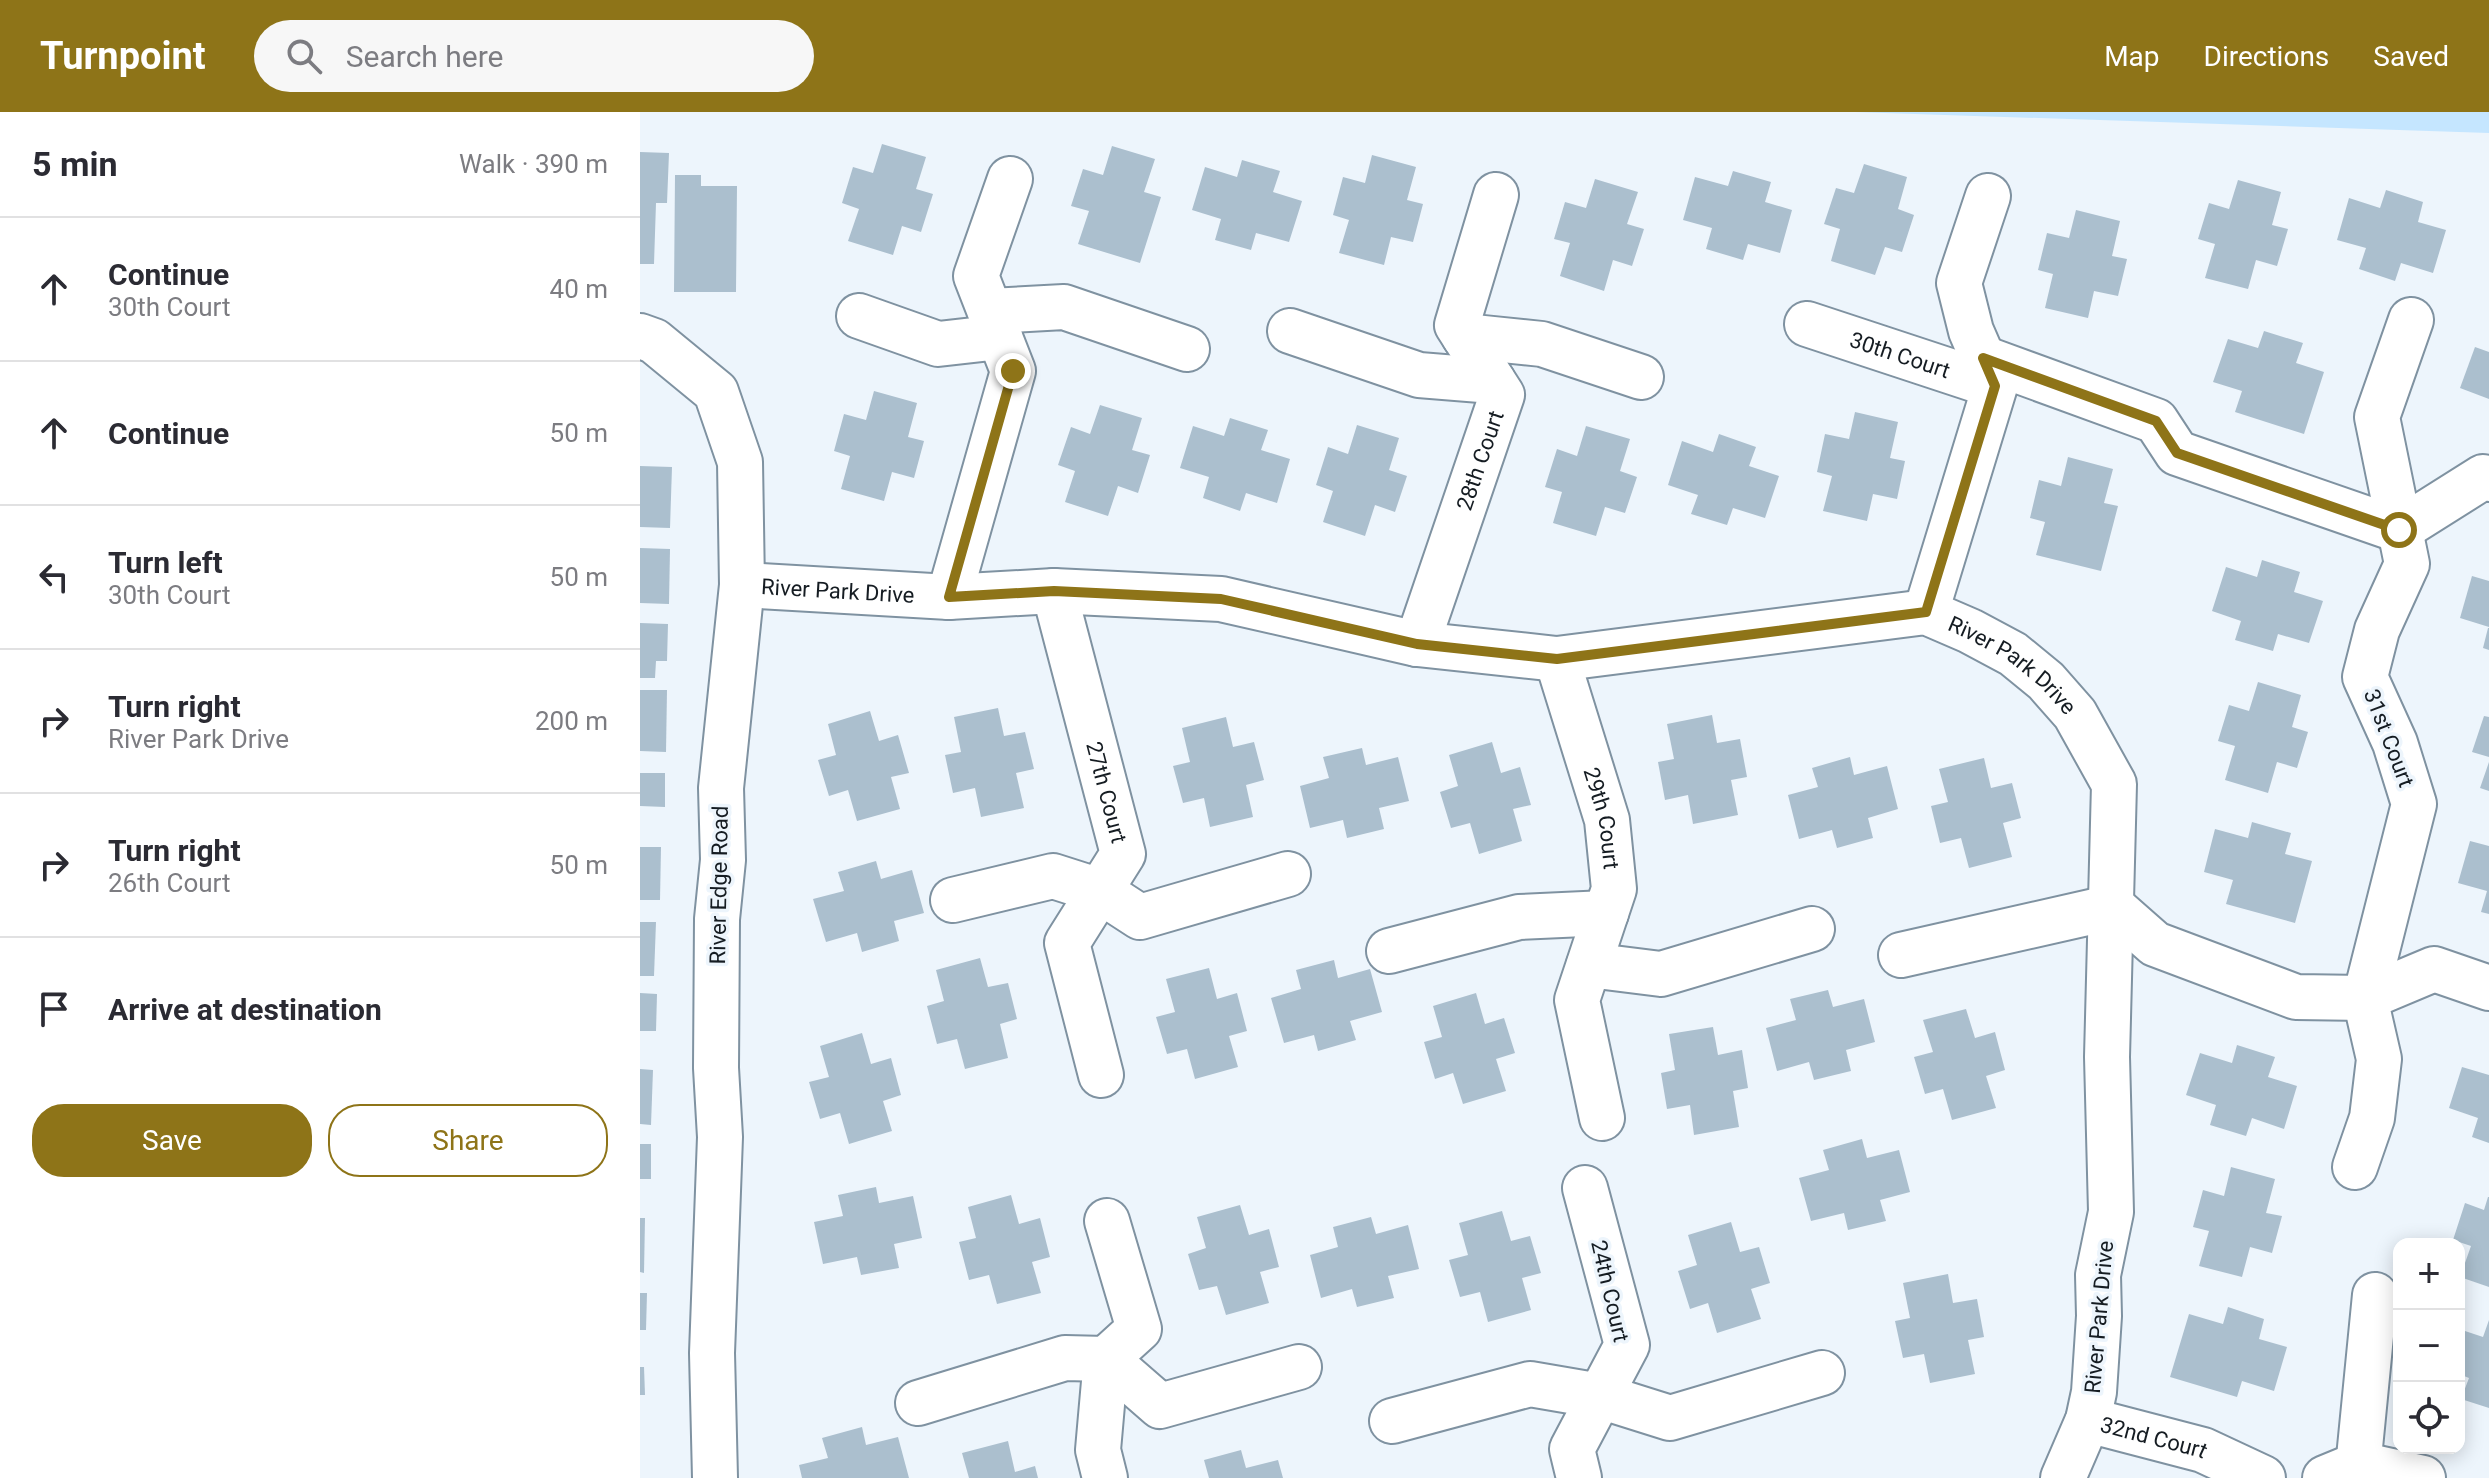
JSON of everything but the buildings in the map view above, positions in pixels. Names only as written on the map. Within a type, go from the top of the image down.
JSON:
[{"type":"street","points":[[949,597],[1013,371],[976,276],[1010,179]]},
{"type":"street","points":[[1496,195],[1457,325],[1464,336],[1542,344],[1641,377]]},
{"type":"street","points":[[1926,612],[1989,372],[1971,331],[1959,283],[1988,196]]},
{"type":"street","points":[[859,316],[938,344],[995,324],[1064,307],[1187,349]]},
{"type":"street","points":[[2411,320],[2377,417],[2399,530],[2483,477],[2489,479]]},
{"type":"street","name":"30th Court","points":[[1807,324],[1989,372],[2156,421],[2177,453],[2399,530]]},
{"type":"street","points":[[1290,331],[1419,375],[1493,381]]},
{"type":"street","name":"River Edge Road","points":[[640,336],[654,341],[716,392],[740,462],[742,585],[721,788],[723,860],[717,919],[716,1053],[720,1137],[712,1353],[715,1478]]},
{"type":"street","name":"28th Court","points":[[1417,644],[1502,395],[1464,336]]},
{"type":"street","name":"31st Court","points":[[2355,1167],[2372,1118],[2379,1059],[2365,998],[2414,804],[2395,743],[2365,677],[2377,630],[2407,564],[2399,530]]},
{"type":"street","name":"River Park Drive","points":[[742,585],[949,597],[1054,591],[1221,599],[1417,644],[1557,659],[1926,612],[2013,654],[2046,681],[2075,714],[2114,784],[2107,1057],[2111,1212],[2098,1275],[2096,1362],[2088,1420],[2063,1478]]},
{"type":"street","name":"27th Court","points":[[1054,591],[1123,854],[1067,943],[1101,1075]]},
{"type":"street","name":"29th Court","points":[[1557,659],[1607,820],[1614,889],[1577,1000],[1602,1118]]},
{"type":"street","points":[[953,900],[1053,876],[1100,891],[1140,917],[1288,874]]},
{"type":"street","points":[[1901,955],[2113,907],[2155,944],[2296,997],[2365,998],[2434,969],[2489,988]]},
{"type":"street","points":[[1389,951],[1519,917],[1606,913]]},
{"type":"street","points":[[1589,965],[1661,974],[1812,929]]},
{"type":"street","name":"24th Court","points":[[1579,1478],[1572,1449],[1627,1345],[1585,1188]]},
{"type":"street","points":[[1105,1478],[1098,1450],[1106,1359],[1139,1329],[1107,1221]]},
{"type":"street","points":[[2375,1295],[2347,1473],[2423,1478]]},
{"type":"street","points":[[918,1403],[1065,1358],[1106,1359],[1160,1406],[1299,1367]]},
{"type":"street","points":[[1392,1421],[1530,1384],[1600,1396],[1670,1418],[1822,1373]]},
{"type":"street","name":"32nd Court","points":[[2088,1420],[2203,1450],[2263,1478]]},
{"type":"shaded area","points":[[1855,112],[2489,112],[2489,133]]},
{"type":"route","points":[[1013,371],[949,597],[1054,591],[1221,599],[1417,644],[1557,659],[1926,612],[1995,386],[1983,358],[2156,421],[2177,453],[2206,465],[2399,530]]}]
